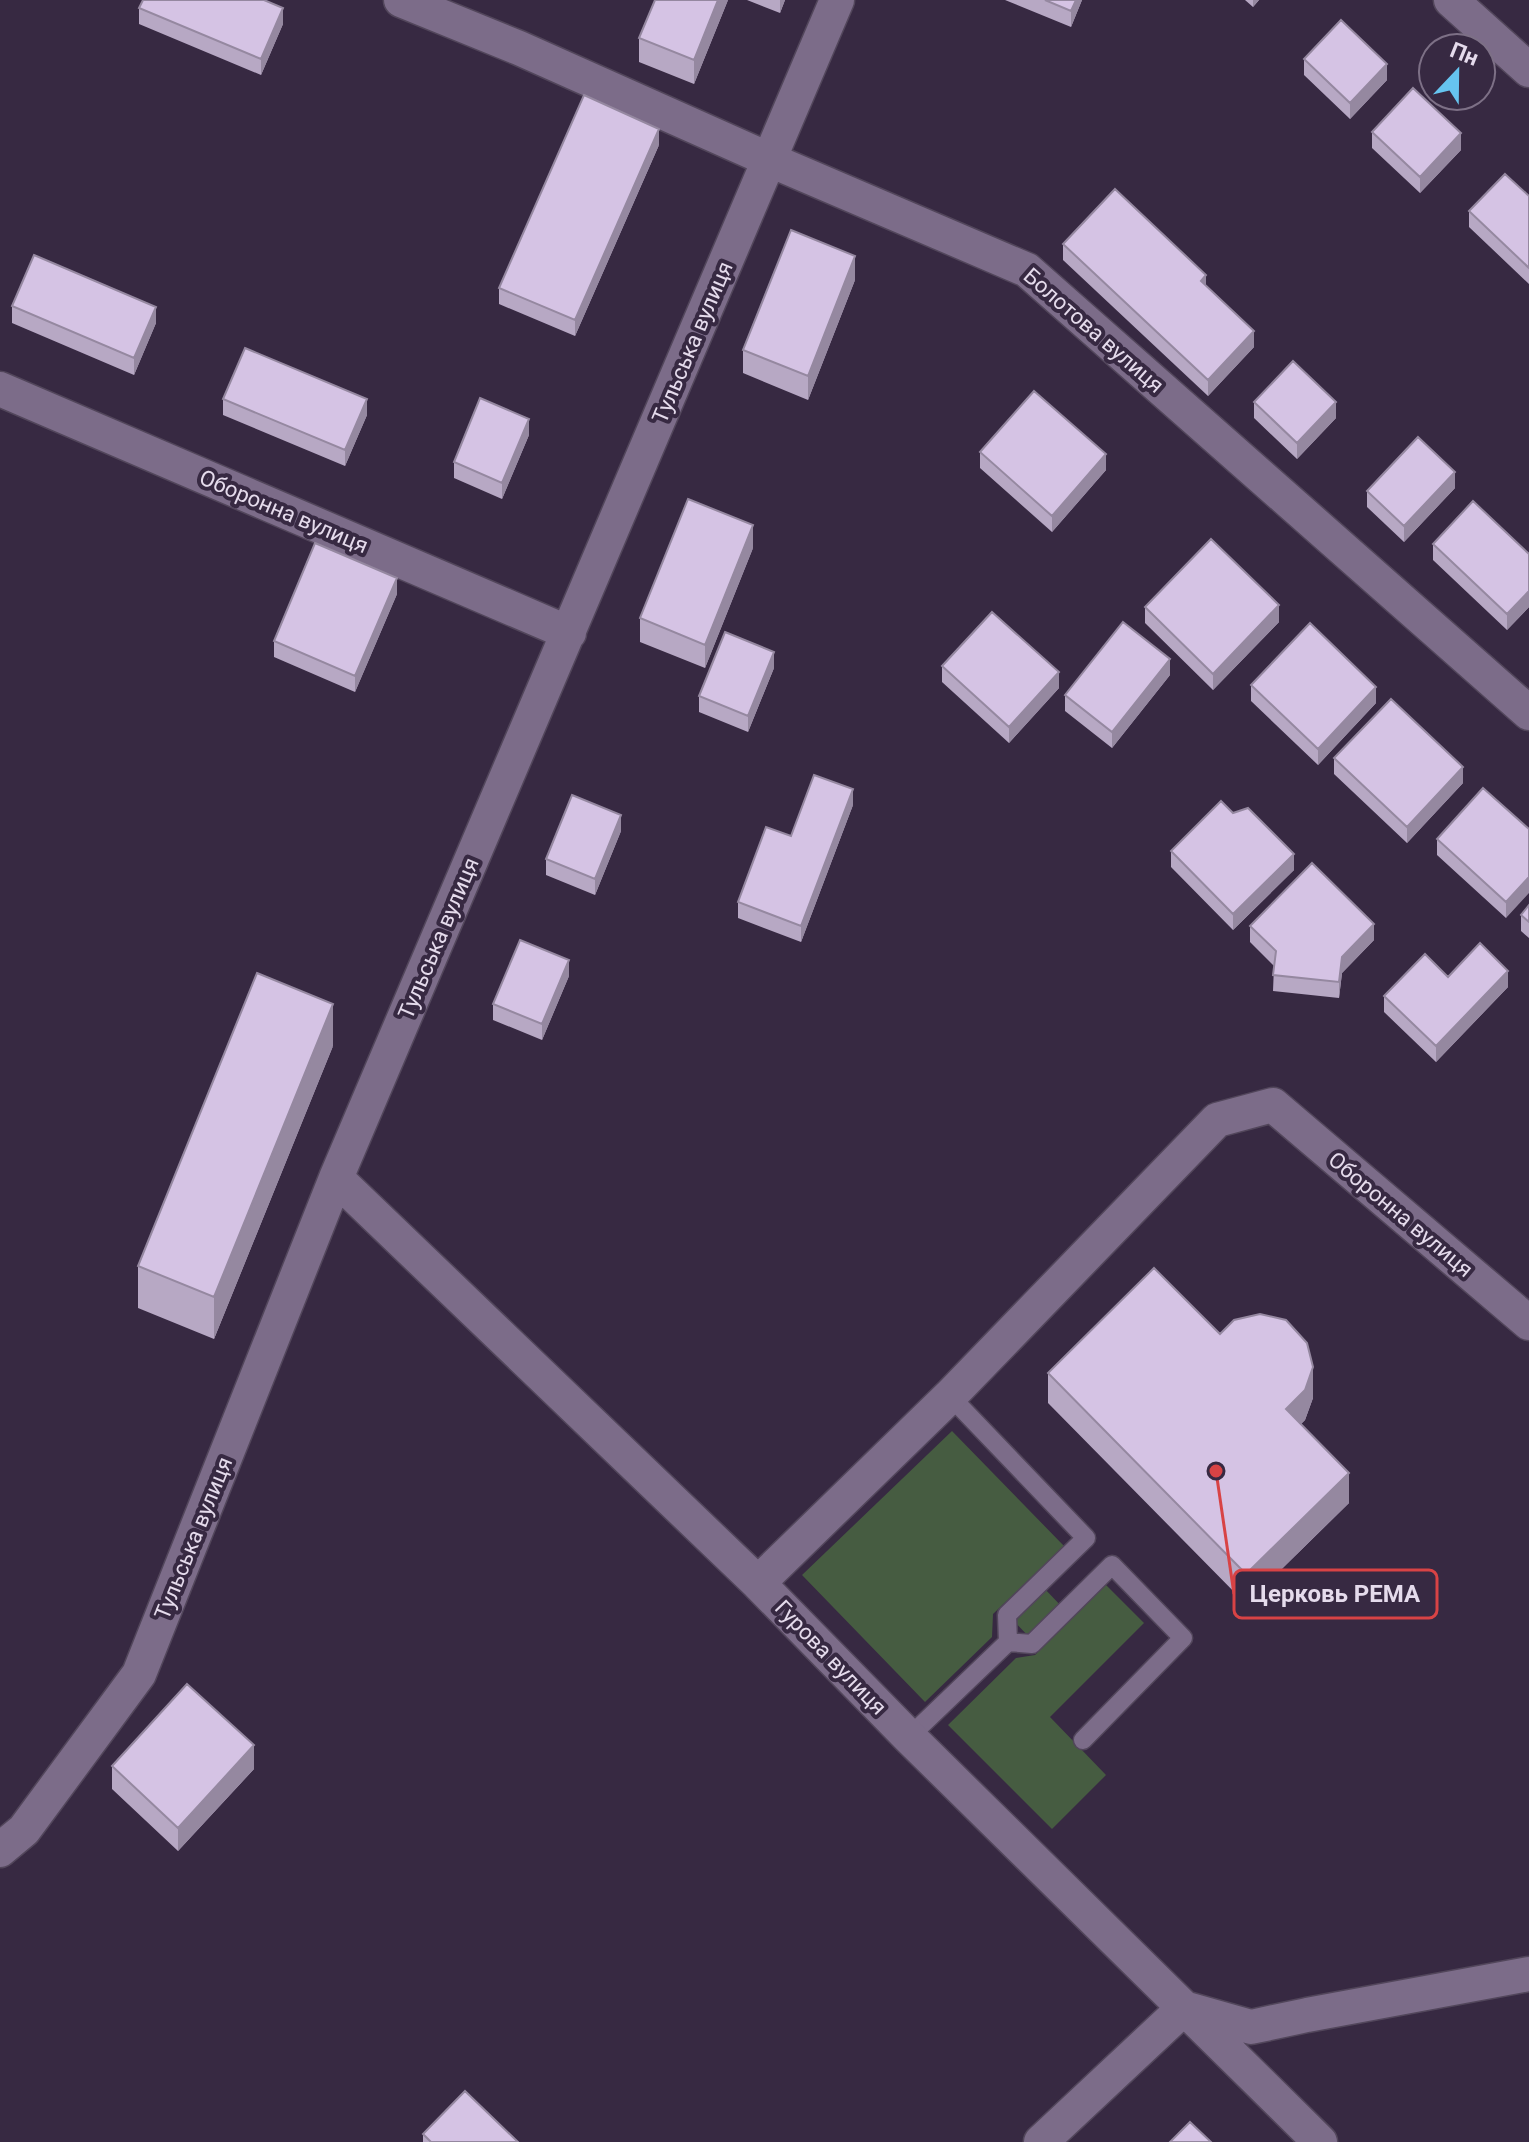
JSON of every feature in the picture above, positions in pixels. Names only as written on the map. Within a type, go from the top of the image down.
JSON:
[{"type":"street","name":"Болотова вулиця","points":[[401,0],[519,48],[1027,270],[1529,713]]},
{"type":"street","name":"Тульська вулиця","points":[[0,1850],[24,1830],[139,1674],[336,1178],[837,0]]},
{"type":"street","points":[[1451,0],[1529,70]]},
{"type":"street","name":"Оборонна вулиця","points":[[0,389],[569,633]]},
{"type":"street","name":"Оборонна вулиця","points":[[950,1396],[1217,1120],[1273,1105],[1529,1323]]},
{"type":"street","name":"Гурова вулиця","points":[[336,1178],[758,1583],[909,1737],[1320,2142]]},
{"type":"street","points":[[758,1583],[950,1396]]},
{"type":"street","points":[[1041,2142],[1184,2008],[1251,2027],[1529,1974]]},
{"type":"lane","points":[[909,1737],[1008,1642],[1007,1615],[1086,1538],[950,1396]]},
{"type":"lane","points":[[1008,1642],[1032,1644],[1112,1565],[1183,1638],[1083,1740]]},
{"type":"green space","points":[[952,1431],[1064,1546],[993,1614],[992,1637],[925,1702],[802,1575]]},
{"type":"green space","points":[[1106,1585],[1144,1623],[1050,1717],[1106,1775],[1052,1829],[948,1725],[1016,1658],[1035,1655]]},
{"type":"green space","points":[[1044,1588],[1063,1608],[1031,1639],[1012,1619]]},
{"type":"building","points":[[143,0],[264,0],[283,8],[261,59],[139,8]]},
{"type":"building","points":[[655,0],[718,0],[694,60],[639,38]]},
{"type":"building","points":[[1045,0],[1076,0],[1071,11]]},
{"type":"building","points":[[1341,20],[1387,64],[1350,103],[1304,59]]},
{"type":"building","points":[[1413,88],[1417,92],[1417,112],[1439,112],[1461,133],[1420,177],[1372,132]]},
{"type":"building","points":[[584,95],[659,129],[575,320],[499,288]]},
{"type":"building","points":[[1505,174],[1529,196],[1529,268],[1469,211]]},
{"type":"building","points":[[1115,189],[1206,275],[1201,281],[1254,331],[1208,380],[1063,244]]},
{"type":"building","points":[[791,230],[855,256],[808,376],[743,350]]},
{"type":"building","points":[[34,255],[156,307],[134,358],[12,306]]},
{"type":"building","points":[[245,348],[367,399],[345,450],[223,399]]},
{"type":"building","points":[[1293,361],[1336,402],[1297,443],[1254,402]]},
{"type":"building","points":[[1034,391],[1106,454],[1052,516],[980,452]]},
{"type":"building","points":[[480,398],[529,419],[502,483],[454,462]]},
{"type":"building","points":[[1418,437],[1455,472],[1404,526],[1367,491]]},
{"type":"building","points":[[688,499],[753,525],[705,645],[640,618]]},
{"type":"building","points":[[1473,501],[1529,554],[1529,591],[1507,614],[1433,544]]},
{"type":"building","points":[[1211,539],[1279,605],[1213,674],[1145,607]]},
{"type":"building","points":[[315,543],[397,578],[355,676],[274,641]]},
{"type":"building","points":[[992,612],[1059,672],[1009,727],[942,666]]},
{"type":"building","points":[[1123,622],[1170,659],[1112,732],[1065,695]]},
{"type":"building","points":[[1310,623],[1376,687],[1318,749],[1251,685]]},
{"type":"building","points":[[725,632],[774,652],[748,716],[699,696]]},
{"type":"building","points":[[1391,699],[1463,767],[1407,827],[1334,758]]},
{"type":"building","points":[[814,775],[853,789],[801,926],[738,902],[766,827],[791,836]]},
{"type":"building","points":[[1483,788],[1529,829],[1529,877],[1506,902],[1437,839]]},
{"type":"building","points":[[572,795],[621,815],[595,879],[546,859]]},
{"type":"building","points":[[1221,801],[1233,813],[1248,808],[1294,854],[1233,914],[1171,851]]},
{"type":"building","points":[[1312,863],[1374,924],[1342,957],[1339,982],[1273,975],[1276,951],[1250,926]]},
{"type":"building","points":[[1529,905],[1529,922],[1521,915]]},
{"type":"building","points":[[520,940],[569,960],[542,1024],[493,1004]]},
{"type":"building","points":[[1480,943],[1508,971],[1436,1046],[1384,996],[1425,954],[1448,977]]},
{"type":"building","points":[[257,973],[333,1004],[214,1297],[138,1266]]},
{"type":"building","points":[[1154,1268],[1220,1334],[1234,1320],[1260,1314],[1286,1320],[1307,1343],[1313,1367],[1305,1390],[1286,1409],[1349,1473],[1246,1574],[1048,1373]]},
{"type":"building","points":[[187,1684],[254,1745],[178,1828],[112,1766]]},
{"type":"building","points":[[465,2091],[518,2142],[431,2142],[423,2134]]},
{"type":"building","points":[[1190,2122],[1211,2142],[1170,2142]]},
{"type":"place","name":"Церковь РЕМА","points":[[1216,1471]]}]
